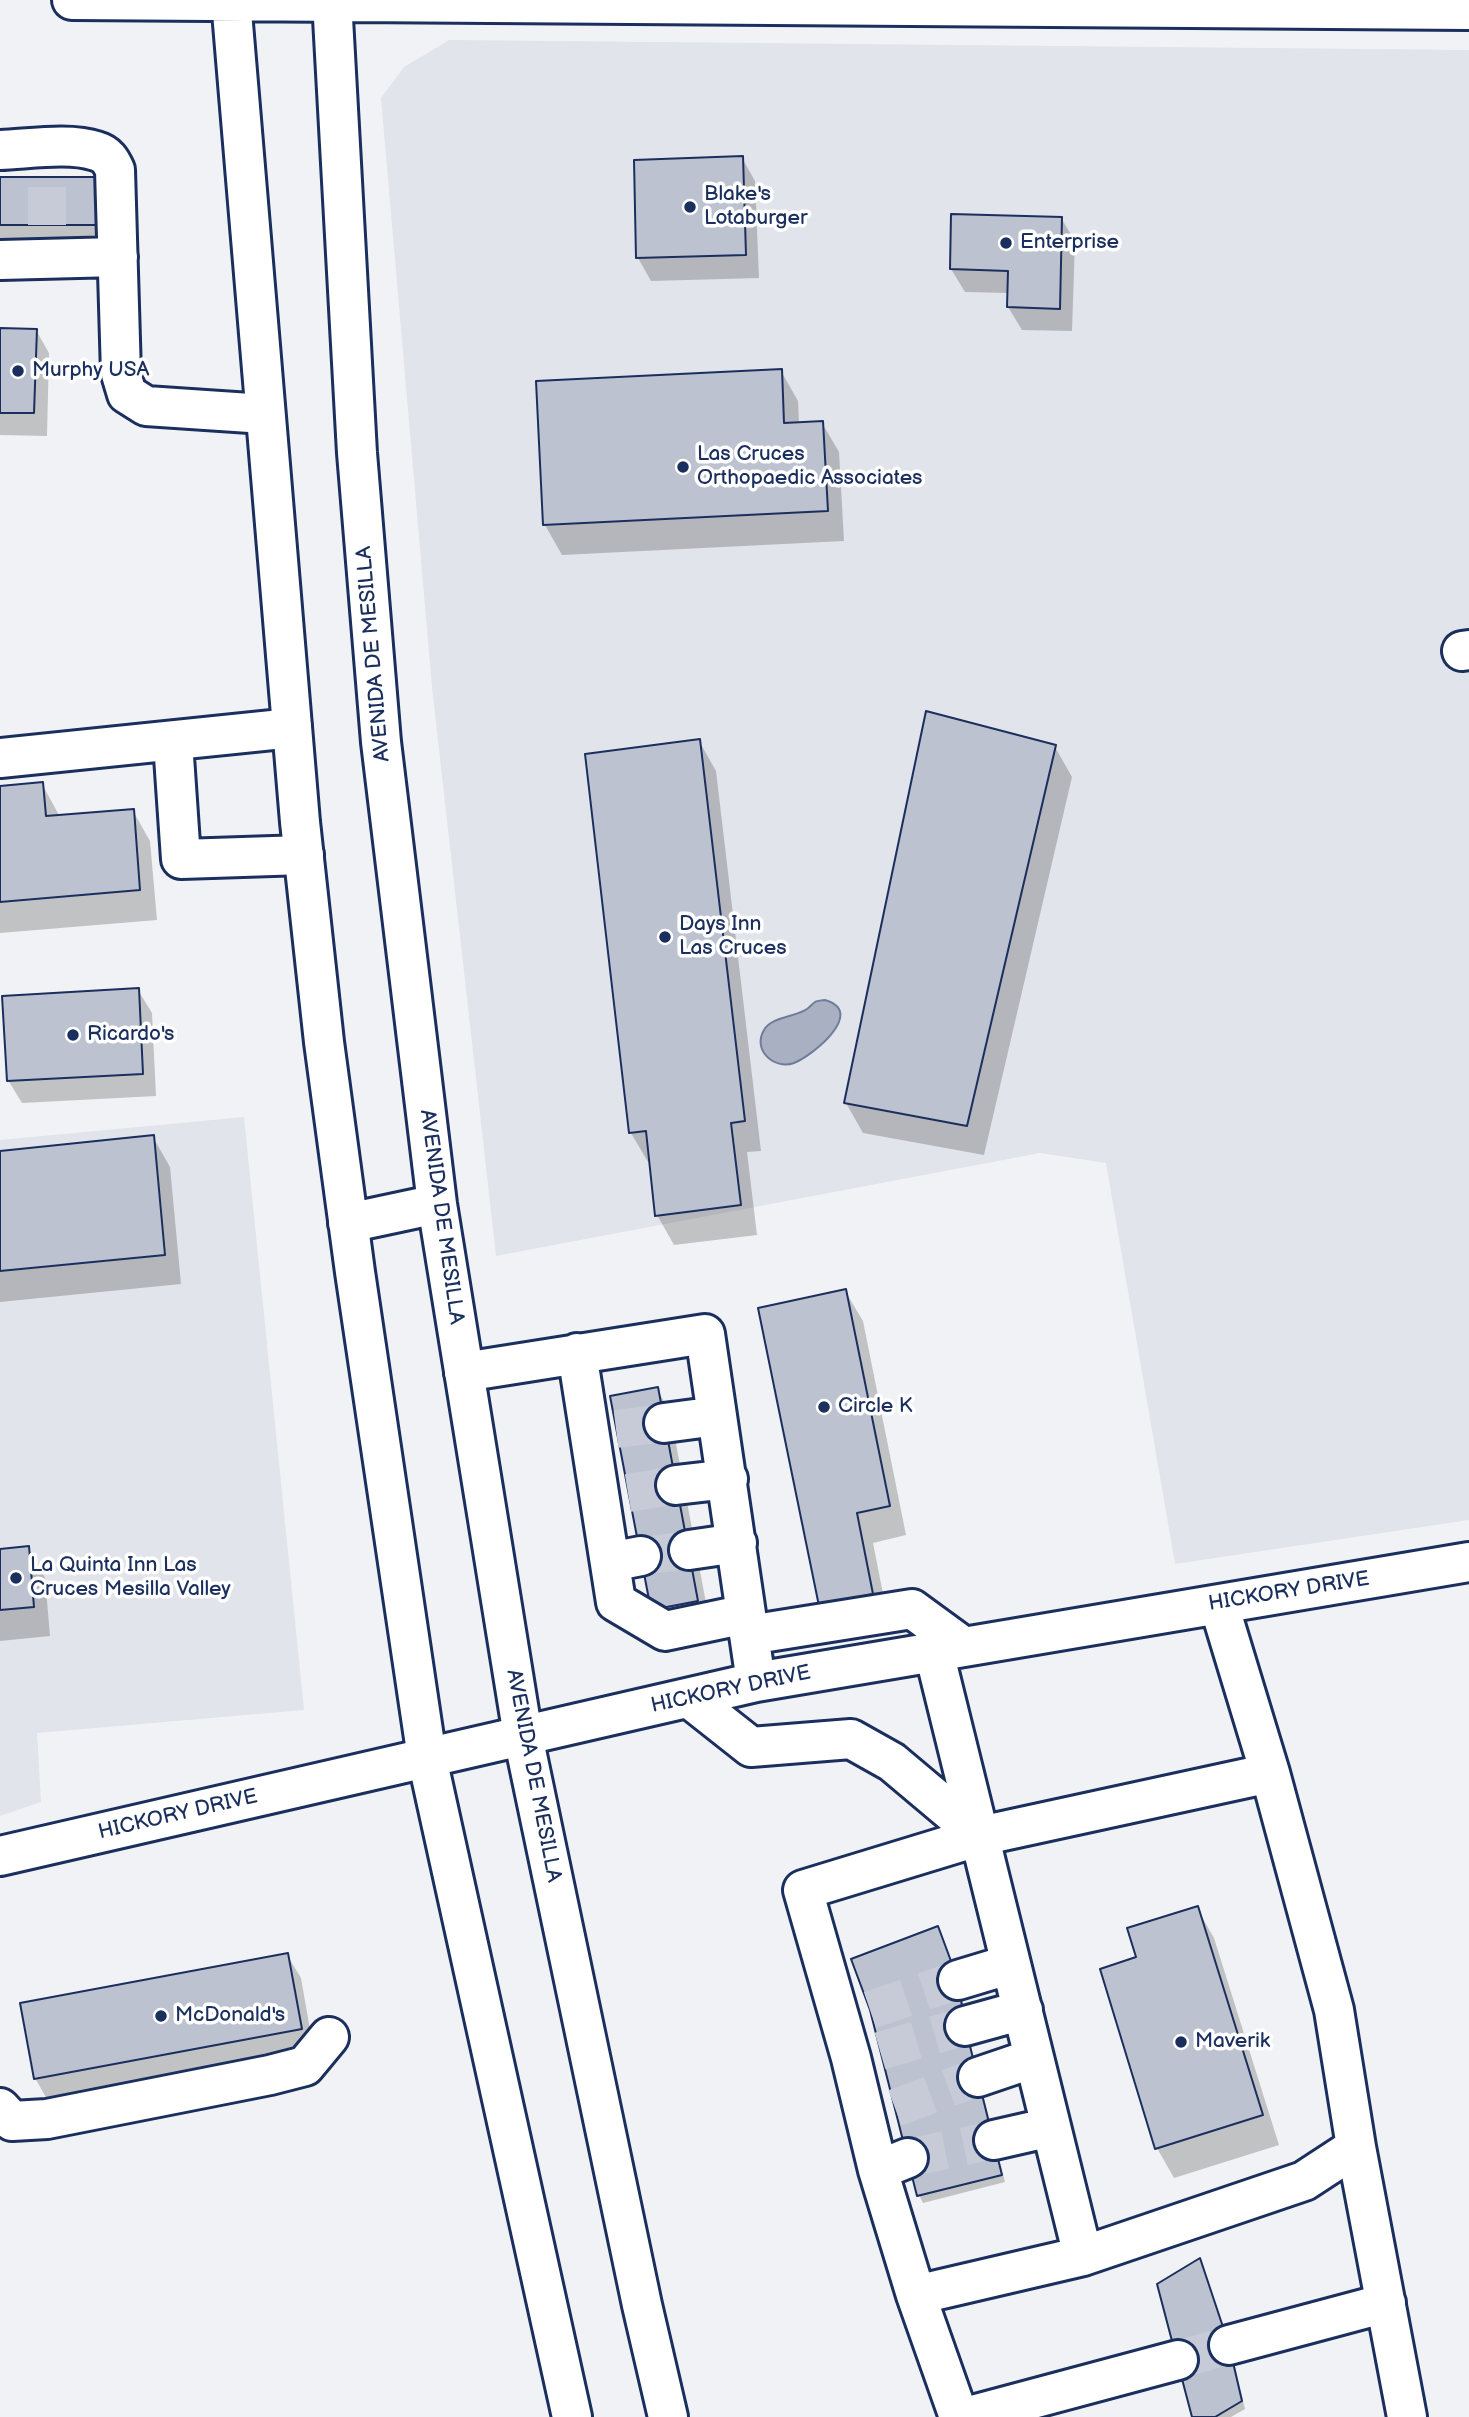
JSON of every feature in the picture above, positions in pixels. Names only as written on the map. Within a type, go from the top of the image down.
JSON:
[{"type":"main road","points":[[72,0],[1469,10]]},
{"type":"main road","points":[[231,0],[304,855],[324,1042],[348,1223],[427,1758],[572,2417]]},
{"type":"main road","name":"AVENIDA DE MESILLA","points":[[332,1],[357,453],[381,741],[437,1204],[523,1736],[642,2305],[668,2417]]},
{"type":"main road","points":[[0,150],[46,163],[78,148],[97,151],[110,158],[115,170],[121,374],[127,394],[146,407],[265,414]]},
{"type":"main road","points":[[0,260],[47,242],[118,257]]},
{"type":"main road","points":[[0,758],[292,728]]},
{"type":"main road","points":[[173,742],[181,859],[304,855]]},
{"type":"main road","points":[[348,1223],[437,1204]]},
{"type":"main road","points":[[464,1373],[705,1334],[756,1682]]},
{"type":"main road","points":[[577,1353],[603,1431],[625,1559],[616,1602],[665,1631],[912,1609],[949,1650],[979,1836],[1083,2256]]},
{"type":"main road","points":[[664,1423],[717,1416]]},
{"type":"main road","points":[[676,1485],[728,1479]]},
{"type":"main road","points":[[689,1550],[737,1543]]},
{"type":"main road","name":"HICKORY DRIVE","points":[[0,1856],[756,1682],[1469,1562]]},
{"type":"main road","points":[[1219,1605],[1270,1773],[1334,2010],[1356,2147],[1407,2417]]},
{"type":"main road","points":[[689,1698],[751,1747],[850,1739],[892,1762],[979,1836]]},
{"type":"main road","points":[[959,2417],[916,2295],[893,2164],[855,2013],[803,1890],[979,1836],[1270,1773]]},
{"type":"main road","points":[[958,1980],[1011,1964]]},
{"type":"main road","points":[[965,2026],[1023,2010]]},
{"type":"main road","points":[[0,2108],[12,2120],[47,2119],[270,2075],[305,2066],[329,2037]]},
{"type":"main road","points":[[978,2077],[1034,2058]]},
{"type":"main road","points":[[993,2140],[1051,2127]]},
{"type":"main road","points":[[916,2295],[1083,2256],[1304,2181],[1356,2147]]},
{"type":"main road","points":[[1229,2346],[1386,2304]]},
{"type":"main road","points":[[965,2417],[1178,2360]]},
{"type":"shaded area","points":[[449,40],[1469,50],[1469,1520],[1175,1564],[1106,1163],[1040,1153],[496,1256],[432,687],[381,98],[404,67]]},
{"type":"shaded area","points":[[244,1117],[304,1710],[37,1733],[41,1802],[0,1816],[0,1140]]},
{"type":"water","points":[[825,1000],[836,1006],[840,1014],[838,1023],[823,1043],[794,1063],[779,1064],[767,1057],[761,1045],[761,1037],[767,1026]]},
{"type":"building","name":"Blake's Lotaburger","points":[[743,156],[746,255],[636,258],[634,160]]},
{"type":"building","points":[[0,177],[105,177],[105,225],[0,225]]},
{"type":"building","name":"Enterprise","points":[[951,214],[1062,217],[1060,309],[1007,307],[1008,271],[950,269]]},
{"type":"building","name":"Murphy USA","points":[[0,328],[37,329],[34,413],[0,413]]},
{"type":"building","name":"Las Cruces Orthopaedic Associates","points":[[782,369],[784,423],[823,421],[828,511],[543,525],[536,381]]},
{"type":"building","points":[[926,711],[1056,745],[967,1126],[844,1103]]},
{"type":"building","name":"Days Inn Las Cruces","points":[[700,739],[745,1121],[731,1123],[741,1205],[655,1216],[646,1131],[629,1133],[585,754]]},
{"type":"building","points":[[43,782],[46,816],[134,809],[140,890],[0,902],[0,786]]},
{"type":"building","name":"Ricardo's","points":[[139,988],[143,1074],[7,1081],[2,996]]},
{"type":"building","points":[[154,1135],[165,1255],[0,1271],[0,1151]]},
{"type":"building","name":"Circle K","points":[[846,1289],[890,1506],[857,1513],[873,1594],[819,1606],[758,1308]]},
{"type":"building","points":[[658,1387],[698,1601],[651,1610],[610,1396]]},
{"type":"building","name":"La Quinta Inn Las Cruces Mesilla Valley","points":[[29,1546],[34,1607],[0,1610],[0,1549]]},
{"type":"building","name":"Maverik","points":[[1198,1906],[1263,2115],[1155,2149],[1100,1969],[1136,1957],[1127,1928]]},
{"type":"building","points":[[938,1926],[958,1980],[965,2026],[1002,2175],[917,2196],[870,2010],[851,1959]]},
{"type":"building","name":"McDonald's","points":[[288,1953],[302,2029],[34,2079],[20,2003]]},
{"type":"building","points":[[1200,2258],[1229,2345],[1242,2401],[1215,2417],[1192,2417],[1157,2284]]},
{"type":"tunnel","points":[[47,177],[47,225]]},
{"type":"tunnel","points":[[616,1429],[664,1423]]},
{"type":"tunnel","points":[[628,1493],[676,1485]]},
{"type":"tunnel","points":[[641,1556],[689,1550]]},
{"type":"tunnel","points":[[870,2010],[958,1980]]},
{"type":"tunnel","points":[[880,2051],[965,2026]]},
{"type":"tunnel","points":[[895,2108],[978,2077]]},
{"type":"tunnel","points":[[908,2158],[994,2140]]},
{"type":"tunnel","points":[[1178,2360],[1229,2345]]},
{"type":"place","name":"Blake's Lotaburger","points":[[690,207]]},
{"type":"place","name":"Enterprise","points":[[1006,243]]},
{"type":"place","name":"Murphy USA","points":[[18,371]]},
{"type":"place","name":"Las Cruces Orthopaedic Associates","points":[[683,467]]},
{"type":"place","name":"Days Inn Las Cruces","points":[[665,937]]},
{"type":"place","name":"Ricardo's","points":[[73,1035]]},
{"type":"place","name":"Circle K","points":[[824,1407]]},
{"type":"place","name":"La Quinta Inn Las Cruces Mesilla Valley","points":[[16,1578]]},
{"type":"place","name":"McDonald's","points":[[161,2016]]},
{"type":"place","name":"Maverik","points":[[1181,2042]]}]
